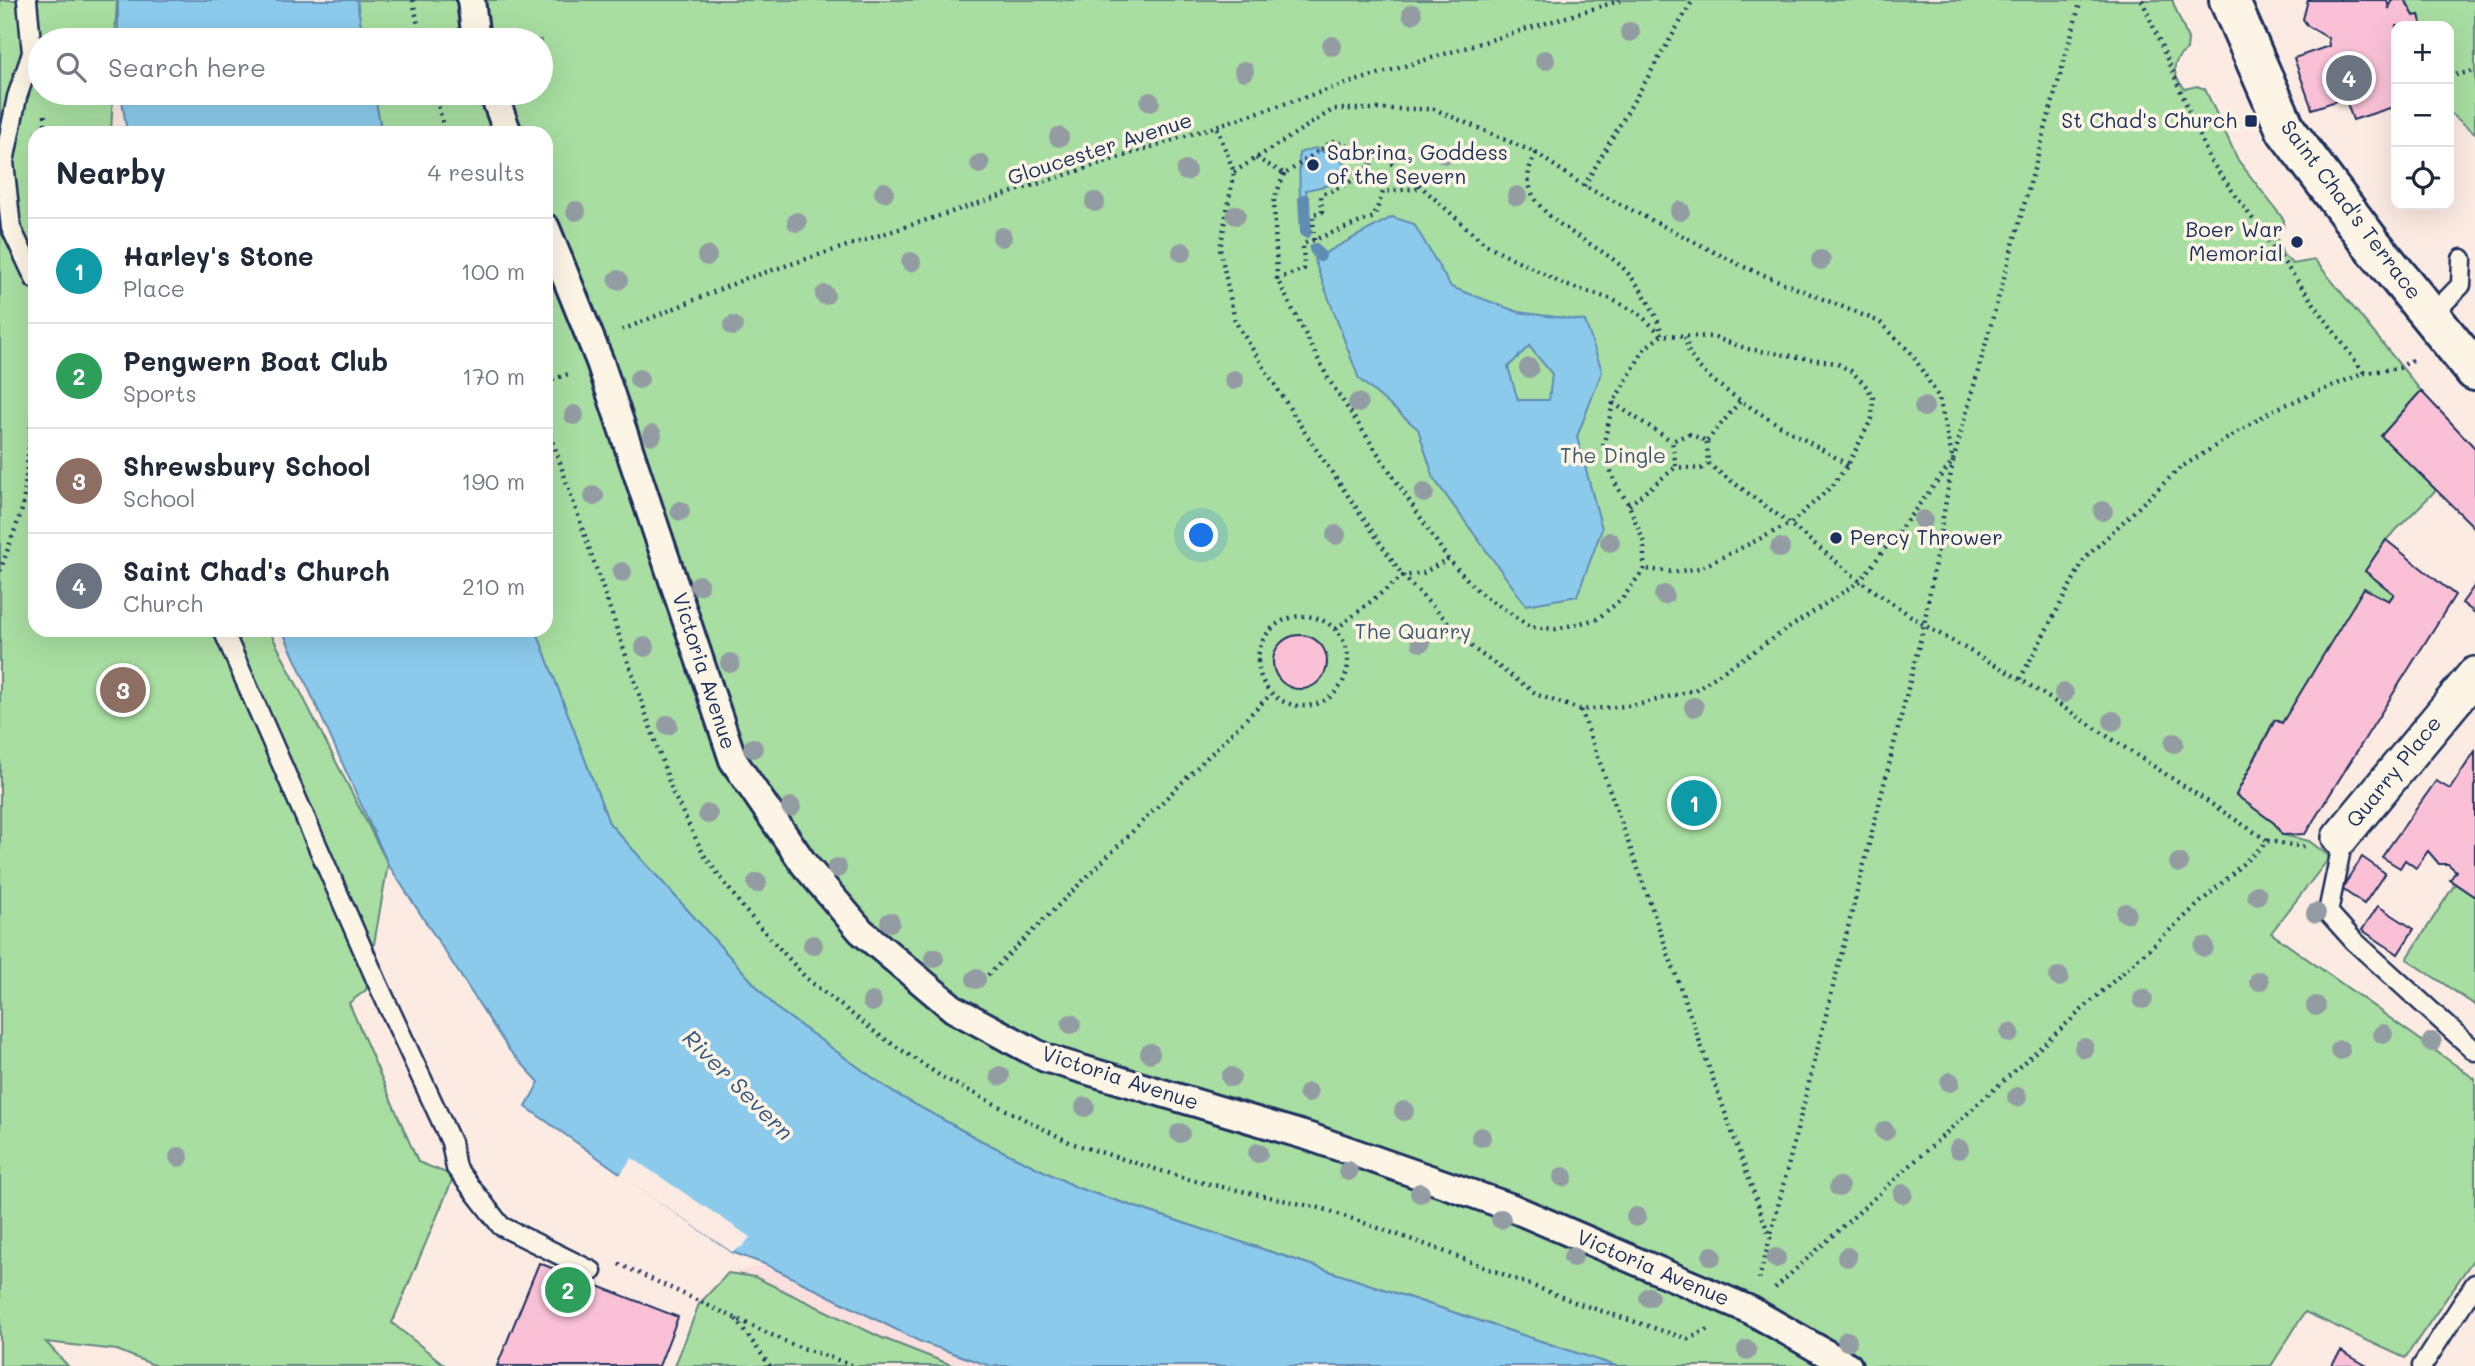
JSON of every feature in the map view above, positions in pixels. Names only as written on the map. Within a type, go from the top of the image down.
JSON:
[{"type":"street","points":[[471,0],[474,28]]},
{"type":"street","name":"Saint Chad's Terrace","points":[[2229,0],[2286,130],[2370,242],[2475,371]]},
{"type":"street","points":[[498,105],[505,126]]},
{"type":"street","name":"Victoria Avenue","points":[[553,245],[592,342],[733,760],[804,864],[861,931],[954,1009],[1045,1058],[1310,1136],[1510,1206],[1750,1310],[1848,1366]]},
{"type":"street","name":"Quarry Place","points":[[2340,838],[2475,675]]},
{"type":"lane","points":[[27,0],[30,28]]},
{"type":"lane","points":[[28,65],[17,97],[4,162],[11,228],[28,264]]},
{"type":"lane","points":[[2431,316],[2468,283],[2462,259]]},
{"type":"lane","points":[[226,637],[377,982],[451,1142],[456,1168],[501,1226],[592,1271]]},
{"type":"lane","points":[[2340,838],[2340,854],[2328,912],[2354,941],[2475,1051]]},
{"type":"lane","points":[[2422,1366],[2475,1284]]},
{"type":"path","points":[[413,0],[419,28]]},
{"type":"path","name":"Gloucester Avenue","points":[[592,342],[744,279],[1336,88],[1622,0]]},
{"type":"path","points":[[1584,186],[1693,0]]},
{"type":"path","points":[[1750,1310],[1924,625],[1953,461],[2081,0]]},
{"type":"path","points":[[2142,0],[2210,160],[2364,373]]},
{"type":"path","points":[[2454,75],[2475,71]]},
{"type":"path","points":[[438,105],[443,126]]},
{"type":"path","points":[[1234,172],[1334,109],[1434,109],[1536,153],[1584,186],[1744,267],[1880,323],[1912,354],[1939,398],[1953,461]]},
{"type":"path","points":[[1217,128],[1234,172],[1220,249],[1235,321],[1307,436],[1403,576],[1475,649],[1538,695],[1581,710],[1637,705],[1695,690],[1860,581],[1953,461]]},
{"type":"path","points":[[1644,569],[1675,572],[1700,568],[1790,524],[1830,487],[1848,465],[1872,418],[1873,398],[1867,387],[1851,371],[1836,363],[1748,349],[1713,337],[1662,335],[1638,313],[1565,285],[1485,244],[1422,188],[1377,154],[1333,141],[1285,173],[1274,201],[1277,279],[1329,380],[1448,559],[1480,593],[1531,627],[1556,629],[1597,619],[1622,598],[1644,569],[1644,543],[1629,505],[1615,483],[1603,447],[1613,403],[1645,348],[1662,335]]},
{"type":"path","points":[[1536,153],[1528,167],[1532,194],[1551,218],[1620,265],[1637,285],[1659,323],[1662,335]]},
{"type":"path","points":[[1315,240],[1313,214],[1322,212],[1321,194],[1341,188],[1360,176],[1377,154]]},
{"type":"path","points":[[1256,158],[1271,169],[1285,173]]},
{"type":"path","points":[[1277,279],[1304,268],[1303,244],[1374,216],[1383,192],[1422,188]]},
{"type":"path","points":[[1685,337],[1689,353],[1704,371],[1741,400],[1848,465]]},
{"type":"path","points":[[2020,679],[2085,558],[2180,468],[2273,410],[2364,373],[2399,368],[2415,358]]},
{"type":"path","points":[[1629,505],[1676,467],[1702,470],[1708,464],[1707,441],[1741,400]]},
{"type":"path","points":[[1613,403],[1672,441],[1676,467]]},
{"type":"path","points":[[1672,441],[1689,434],[1707,441]]},
{"type":"path","points":[[553,442],[673,793],[704,855],[744,909],[807,979],[879,1035],[942,1077],[1071,1143],[1191,1180],[1324,1209],[1430,1246],[1577,1303],[1688,1339],[1750,1310],[2269,841]]},
{"type":"path","points":[[0,571],[23,507],[28,457]]},
{"type":"path","points":[[1708,464],[1790,524],[1860,581],[1924,625],[2020,679],[2269,841],[2321,850],[2340,838]]},
{"type":"path","points":[[1336,629],[1403,576],[1423,573],[1448,559]]},
{"type":"path","points":[[1299,615],[1325,621],[1336,629],[1348,654],[1348,667],[1336,692],[1325,700],[1298,706],[1270,695],[1259,673],[1257,660],[1265,635],[1275,625],[1299,615]]},
{"type":"path","points":[[954,1009],[1270,695]]},
{"type":"path","points":[[1581,710],[1770,1238]]},
{"type":"path","points":[[612,1261],[699,1304],[790,1344],[855,1366]]},
{"type":"path","points":[[736,1318],[770,1366]]},
{"type":"shaded area","points":[[767,1265],[921,1342],[990,1366],[675,1366],[699,1304],[728,1273]]},
{"type":"green space","points":[[0,0],[117,0],[116,28],[28,28],[28,105],[112,105],[111,126],[28,126],[28,637],[273,637],[388,864],[366,990],[349,1003],[418,1162],[454,1176],[392,1323],[446,1366],[156,1366],[117,1350],[46,1342],[68,1366],[0,1366]]},
{"type":"green space","name":"The Quarry","points":[[357,0],[2172,0],[2188,39],[2187,50],[2175,64],[2177,79],[2185,89],[2197,86],[2205,89],[2238,160],[2284,220],[2283,228],[2276,235],[2283,255],[2293,264],[2315,260],[2421,391],[2381,436],[2436,490],[2386,540],[2365,571],[2394,594],[2282,723],[2274,720],[2236,795],[2274,823],[2283,835],[2309,841],[2330,857],[2271,933],[2475,1079],[2475,1257],[2405,1358],[2305,1312],[2271,1366],[1616,1366],[1078,1188],[978,1139],[894,1093],[776,1008],[609,823],[539,637],[553,637],[553,126],[381,126],[376,105],[553,105],[553,28],[361,28]]},
{"type":"green space","points":[[2406,0],[2475,0],[2475,133],[2454,116],[2454,21],[2421,21],[2419,15],[2414,16]]},
{"type":"green space","points":[[2455,884],[2475,897],[2475,1005],[2407,959]]},
{"type":"green space","points":[[728,1273],[755,1277],[880,1337],[954,1366],[675,1366],[699,1304]]},
{"type":"water","points":[[118,0],[357,0],[361,28],[118,28]]},
{"type":"water","points":[[123,105],[376,105],[381,126],[126,126]]},
{"type":"water","points":[[1315,148],[1340,160],[1354,172],[1343,182],[1306,190],[1307,200],[1300,200],[1299,153]]},
{"type":"water","points":[[1392,217],[1414,224],[1451,287],[1518,312],[1585,321],[1602,371],[1577,437],[1602,529],[1577,596],[1526,605],[1434,479],[1418,429],[1359,379],[1314,259]],"holes":[[[1529,346],[1552,374],[1549,400],[1518,400],[1508,367]]]},
{"type":"water","name":"River Severn","points":[[285,637],[539,637],[609,823],[776,1008],[894,1093],[978,1139],[1078,1188],[1616,1366],[990,1366],[921,1342],[767,1265],[732,1252],[526,1107],[539,1082],[509,1050],[388,864]]},
{"type":"pier","points":[[632,1158],[750,1237],[743,1246],[732,1252],[620,1175]]},
{"type":"building","points":[[2308,0],[2387,0],[2389,9],[2391,0],[2405,0],[2414,16],[2419,15],[2421,21],[2391,21],[2391,108],[2353,120],[2345,98],[2312,109],[2294,58],[2329,46],[2328,38],[2308,26],[2303,19]]},
{"type":"building","points":[[2421,391],[2475,448],[2475,528],[2381,436]]},
{"type":"building","points":[[2386,540],[2455,595],[2305,834],[2282,835],[2274,823],[2236,795],[2275,720],[2282,723],[2364,588],[2389,601],[2394,594],[2365,571]]},
{"type":"building","points":[[2475,585],[2475,613],[2462,603]]},
{"type":"building","points":[[1300,635],[1319,643],[1327,662],[1319,681],[1300,689],[1281,681],[1273,662],[1281,643]]},
{"type":"building","points":[[2475,751],[2475,897],[2450,880],[2456,871],[2448,864],[2439,864],[2428,851],[2416,868],[2405,860],[2400,868],[2382,857],[2436,781],[2450,789]]},
{"type":"building","points":[[2362,857],[2385,873],[2364,904],[2342,889]]},
{"type":"building","points":[[2378,906],[2414,929],[2398,954],[2362,930]]},
{"type":"building","points":[[539,1263],[678,1317],[659,1366],[497,1366]]},
{"type":"building","points":[[2341,1351],[2367,1366],[2331,1366]]},
{"type":"waterway","points":[[1304,200],[1306,232]]},
{"type":"waterway","points":[[1315,249],[1320,256]]},
{"type":"place","name":"Saint Chad's Church","points":[[2349,78]]},
{"type":"place","name":"St Chad's Church","points":[[2251,121]]},
{"type":"place","name":"Sabrina, Goddess of the Severn","points":[[1313,165]]},
{"type":"place","name":"Boer War Memorial","points":[[2297,242]]},
{"type":"place","name":"Percy Thrower","points":[[1836,538]]},
{"type":"place","name":"Shrewsbury School","points":[[123,690]]},
{"type":"place","name":"Harley's Stone","points":[[1694,803]]},
{"type":"place","name":"Pengwern Boat Club","points":[[568,1290]]},
{"type":"park label","name":"The Dingle","points":[[1613,456]]}]
